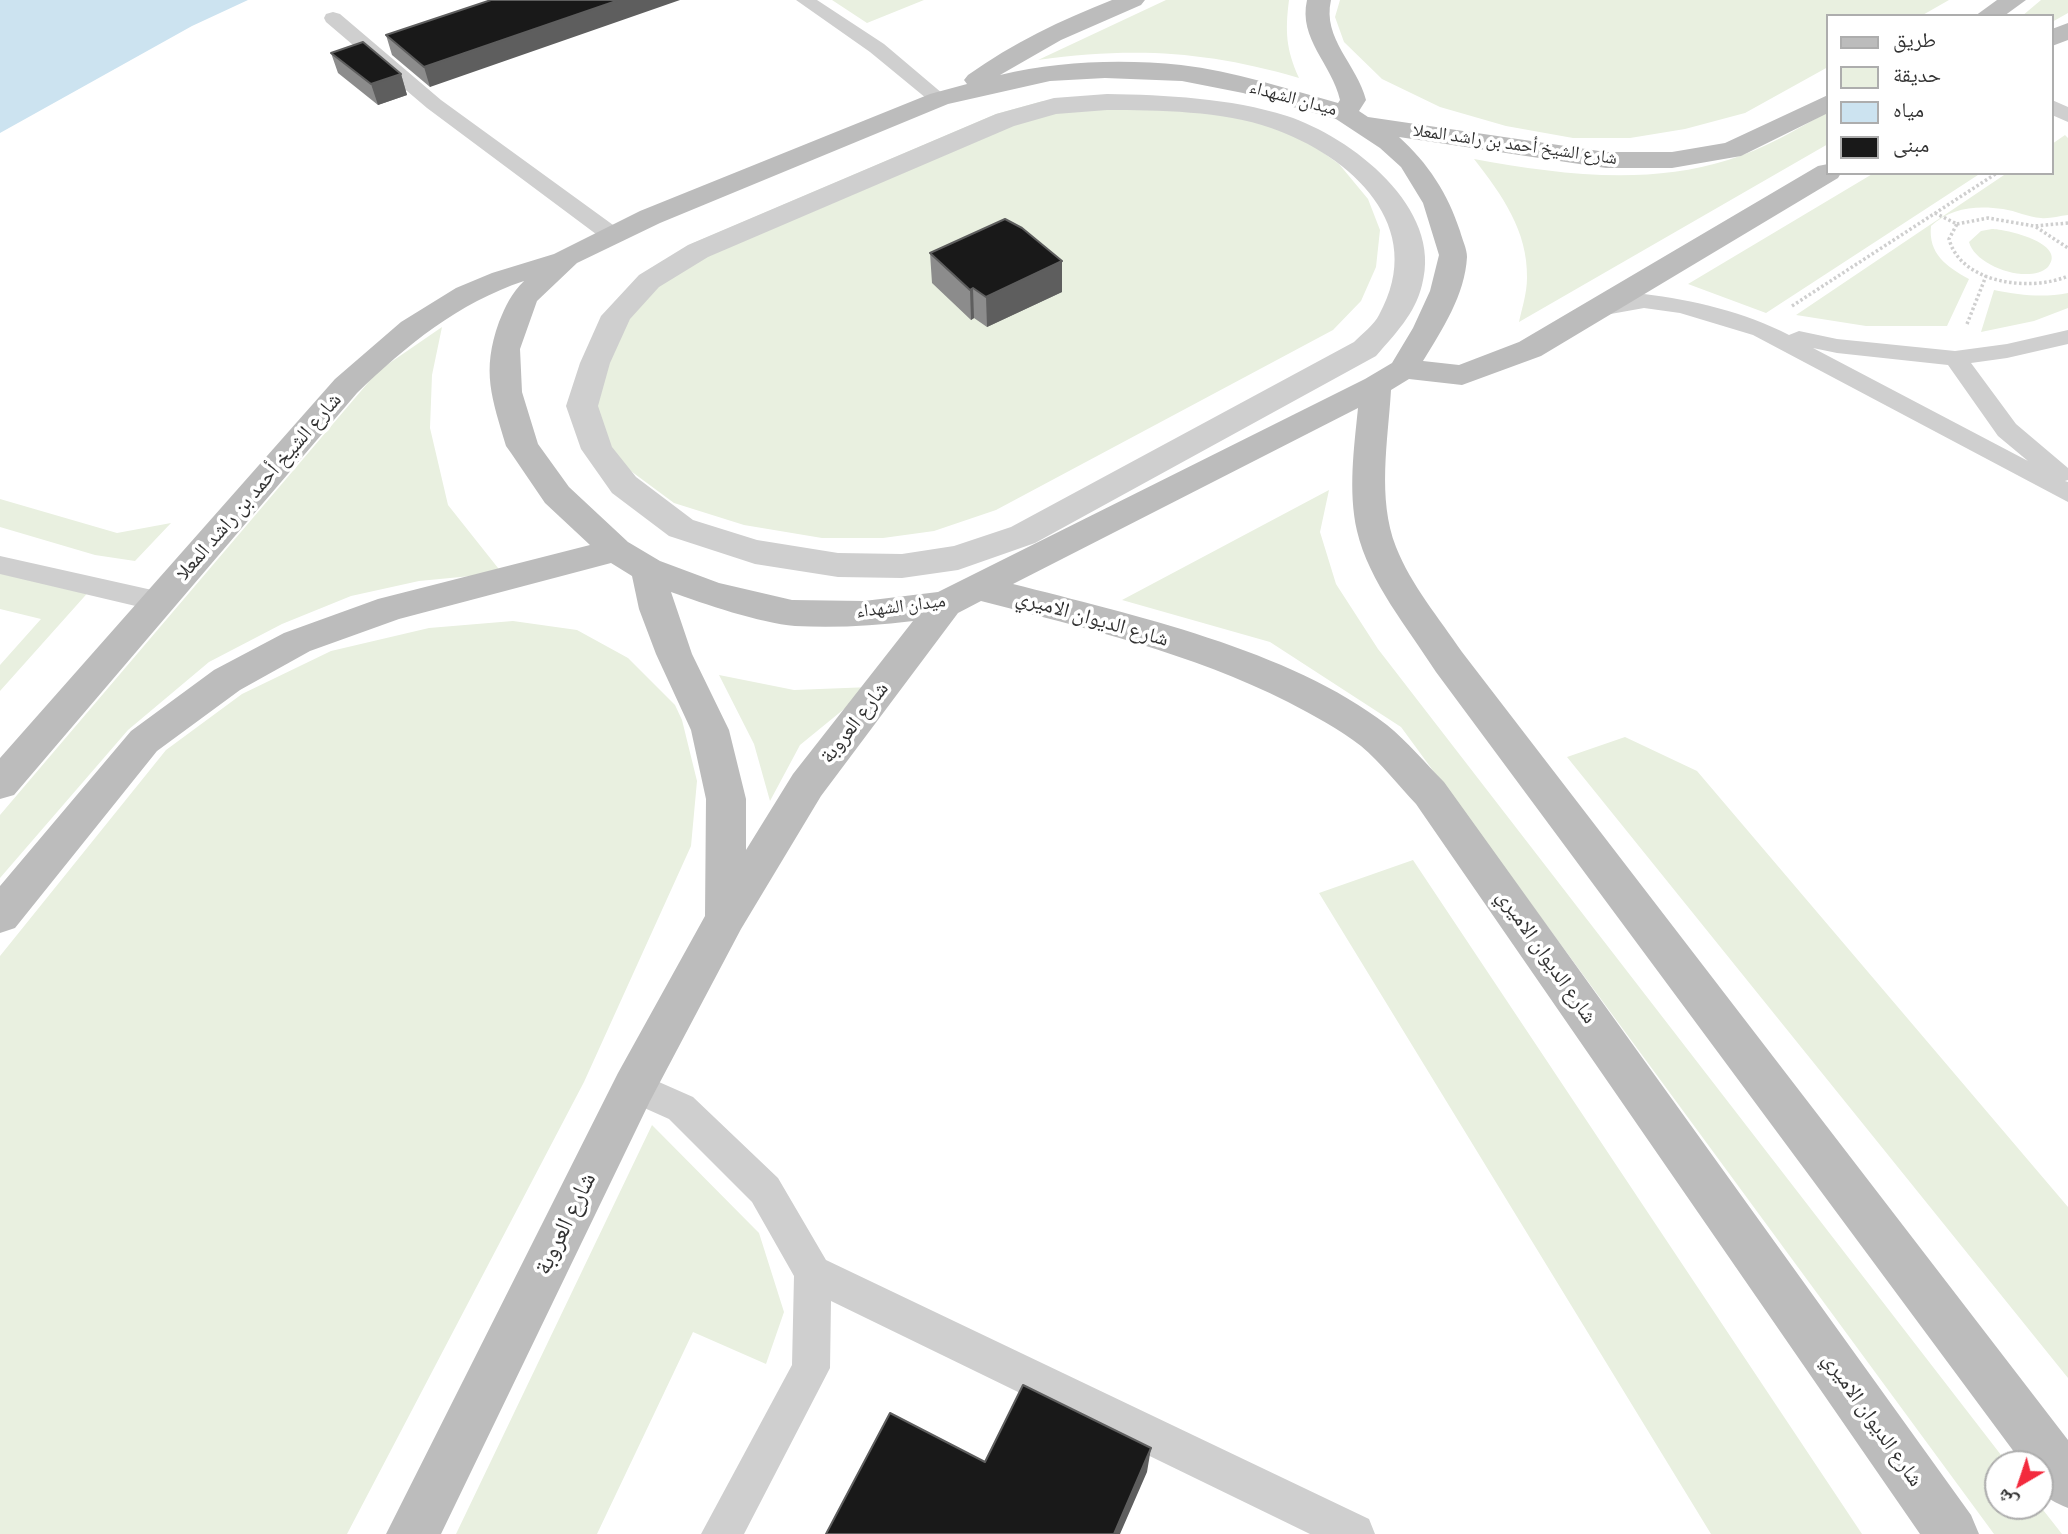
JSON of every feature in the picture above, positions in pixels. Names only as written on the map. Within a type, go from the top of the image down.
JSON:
[{"type":"main road","points":[[951,95],[1017,52],[1133,0]]},
{"type":"main road","points":[[1319,0],[1315,9],[1322,43],[1348,80],[1353,100],[1352,118]]},
{"type":"main road","points":[[1990,14],[2014,0]]},
{"type":"main road","points":[[2006,14],[2023,0]]},
{"type":"main road","name":"ميدان الشهداء","points":[[1105,70],[1182,73],[1246,86],[1352,118],[1388,142],[1411,162],[1437,203],[1453,255],[1445,291],[1428,328],[1390,377],[962,596],[864,614],[792,613],[712,594],[648,570],[615,550],[557,495],[522,446],[506,391],[505,349],[523,298],[568,257],[612,235],[951,95],[1049,74],[1105,70]]},
{"type":"main road","name":"شارع الشيخ أحمد بن راشد المعلا","points":[[1352,118],[1606,160],[1672,160],[1732,150],[1826,104]]},
{"type":"main road","points":[[1826,173],[1530,349],[1462,375],[1390,377],[1371,493],[1374,532],[1390,569],[1449,662],[2068,1482]]},
{"type":"main road","name":"شارع الشيخ أحمد بن راشد المعلا","points":[[0,784],[346,386],[396,338],[435,311],[485,285],[568,257]]},
{"type":"main road","points":[[0,916],[144,741],[227,680],[297,642],[391,608],[615,550]]},
{"type":"main road","name":"شارع العروبة","points":[[648,570],[657,609],[669,643],[710,730],[721,776],[726,799],[726,917]]},
{"type":"main road","name":"شارع العروبة","points":[[413,1534],[634,1087],[726,917],[807,785],[962,596]]},
{"type":"main road","name":"شارع الديوان الاميري","points":[[962,596],[1205,651],[1301,690],[1368,732],[1430,793],[1952,1534]]},
{"type":"street","points":[[1118,102],[1163,102],[1217,109],[1279,123],[1329,146],[1367,173],[1398,209],[1412,242],[1408,282],[1393,318],[1365,349],[1279,396],[1023,535],[958,558],[902,566],[838,565],[755,552],[681,528],[624,485],[597,449],[582,406],[594,363],[616,316],[649,281],[698,251],[1005,120],[1054,106],[1118,102]]},
{"type":"lane","points":[[805,0],[951,95]]},
{"type":"lane","points":[[333,18],[434,104],[612,235]]},
{"type":"lane","points":[[1594,310],[1644,302],[1683,306],[1761,330],[1837,346],[1955,358],[2007,351],[2068,337]]},
{"type":"lane","points":[[1761,330],[2068,493]]},
{"type":"lane","points":[[1955,358],[2007,430],[2068,482]]},
{"type":"lane","points":[[0,565],[161,602]]},
{"type":"lane","points":[[634,1087],[681,1108],[765,1190],[813,1273],[811,1368],[722,1534]]},
{"type":"lane","points":[[813,1273],[1354,1534]]},
{"type":"path","points":[[1787,309],[1994,175]]},
{"type":"path","points":[[1935,213],[1957,224]]},
{"type":"path","points":[[2067,278],[2039,286],[2004,282],[1967,266],[1954,254],[1948,243],[1949,232],[1957,224],[1984,217],[2004,218],[2035,226],[2068,248]]},
{"type":"path","points":[[2035,226],[2068,223]]},
{"type":"path","points":[[1966,327],[1986,276]]},
{"type":"green space","points":[[832,0],[924,0],[867,23]]},
{"type":"green space","points":[[1166,0],[1289,0],[1288,40],[1291,58],[1299,78],[1232,62],[1170,54],[1106,54],[1038,60]]},
{"type":"green space","points":[[1340,0],[1949,0],[1924,14],[1826,14],[1826,68],[1745,113],[1685,129],[1630,138],[1573,138],[1506,126],[1440,107],[1382,79],[1344,42],[1335,17]]},
{"type":"green space","points":[[2041,0],[2068,0],[2068,13],[2054,21],[2054,14],[2024,14]]},
{"type":"green space","points":[[1043,101],[1257,117],[1304,139],[1339,164],[1368,199],[1380,230],[1376,267],[1361,301],[1333,330],[996,510],[934,531],[883,538],[822,538],[744,525],[674,503],[620,463],[595,430],[593,350],[645,272],[691,244],[996,114]]},
{"type":"green space","points":[[1826,113],[1826,145],[1519,322],[1527,284],[1523,245],[1511,214],[1474,159],[1569,173],[1665,173],[1728,160],[1779,139]]},
{"type":"green space","points":[[2065,135],[2068,138],[2068,215],[2041,218],[1983,207],[1946,215],[1931,226],[1936,252],[1953,270],[1969,279],[1947,326],[1866,326],[1796,315],[2004,175],[2054,175],[2054,143]]},
{"type":"green space","points":[[1871,175],[1978,175],[1766,313],[1688,284]]},
{"type":"green space","points":[[1992,229],[2021,235],[2042,244],[2050,251],[2052,258],[2048,267],[2039,272],[2016,273],[1981,259],[1969,242],[1981,231]]},
{"type":"green space","points":[[1994,290],[2031,295],[2068,293],[2068,308],[2034,321],[1981,332]]},
{"type":"green space","points":[[442,327],[432,375],[430,428],[448,505],[502,573],[419,581],[351,596],[282,624],[209,662],[128,730],[0,878],[0,815],[378,371]]},
{"type":"green space","points":[[1329,490],[1320,532],[1336,584],[1378,649],[1997,1450],[1984,1450],[1984,1520],[2051,1520],[2062,1534],[1994,1534],[1401,727],[1270,642],[1122,600]]},
{"type":"green space","points":[[0,499],[117,533],[171,523],[135,561],[95,555],[0,527]]},
{"type":"green space","points":[[0,567],[92,588],[0,691],[0,665],[41,619],[0,609]]},
{"type":"green space","points":[[513,621],[577,630],[628,658],[675,705],[682,720],[697,781],[691,846],[584,1082],[347,1534],[0,1534],[0,956],[166,750],[242,694],[331,651],[429,628]]},
{"type":"green space","points":[[719,675],[794,690],[871,687],[800,745],[770,801],[754,744]]},
{"type":"green space","points":[[1625,737],[1697,771],[2068,1207],[2068,1378],[1567,757]]},
{"type":"green space","points":[[1413,860],[1862,1534],[1711,1534],[1319,893]]},
{"type":"green space","points":[[652,1125],[759,1233],[784,1312],[766,1364],[693,1332],[597,1534],[456,1534]]},
{"type":"water","points":[[0,0],[248,0],[192,26],[0,133]]},
{"type":"building","points":[[491,0],[619,0],[424,67],[386,35]]},
{"type":"building","points":[[363,42],[401,74],[371,84],[331,53]]},
{"type":"building","points":[[1005,219],[1022,228],[1062,261],[986,297],[973,288],[970,290],[930,253]]},
{"type":"building","points":[[1023,1385],[1151,1448],[1114,1534],[826,1534],[890,1413],[985,1462]]}]
